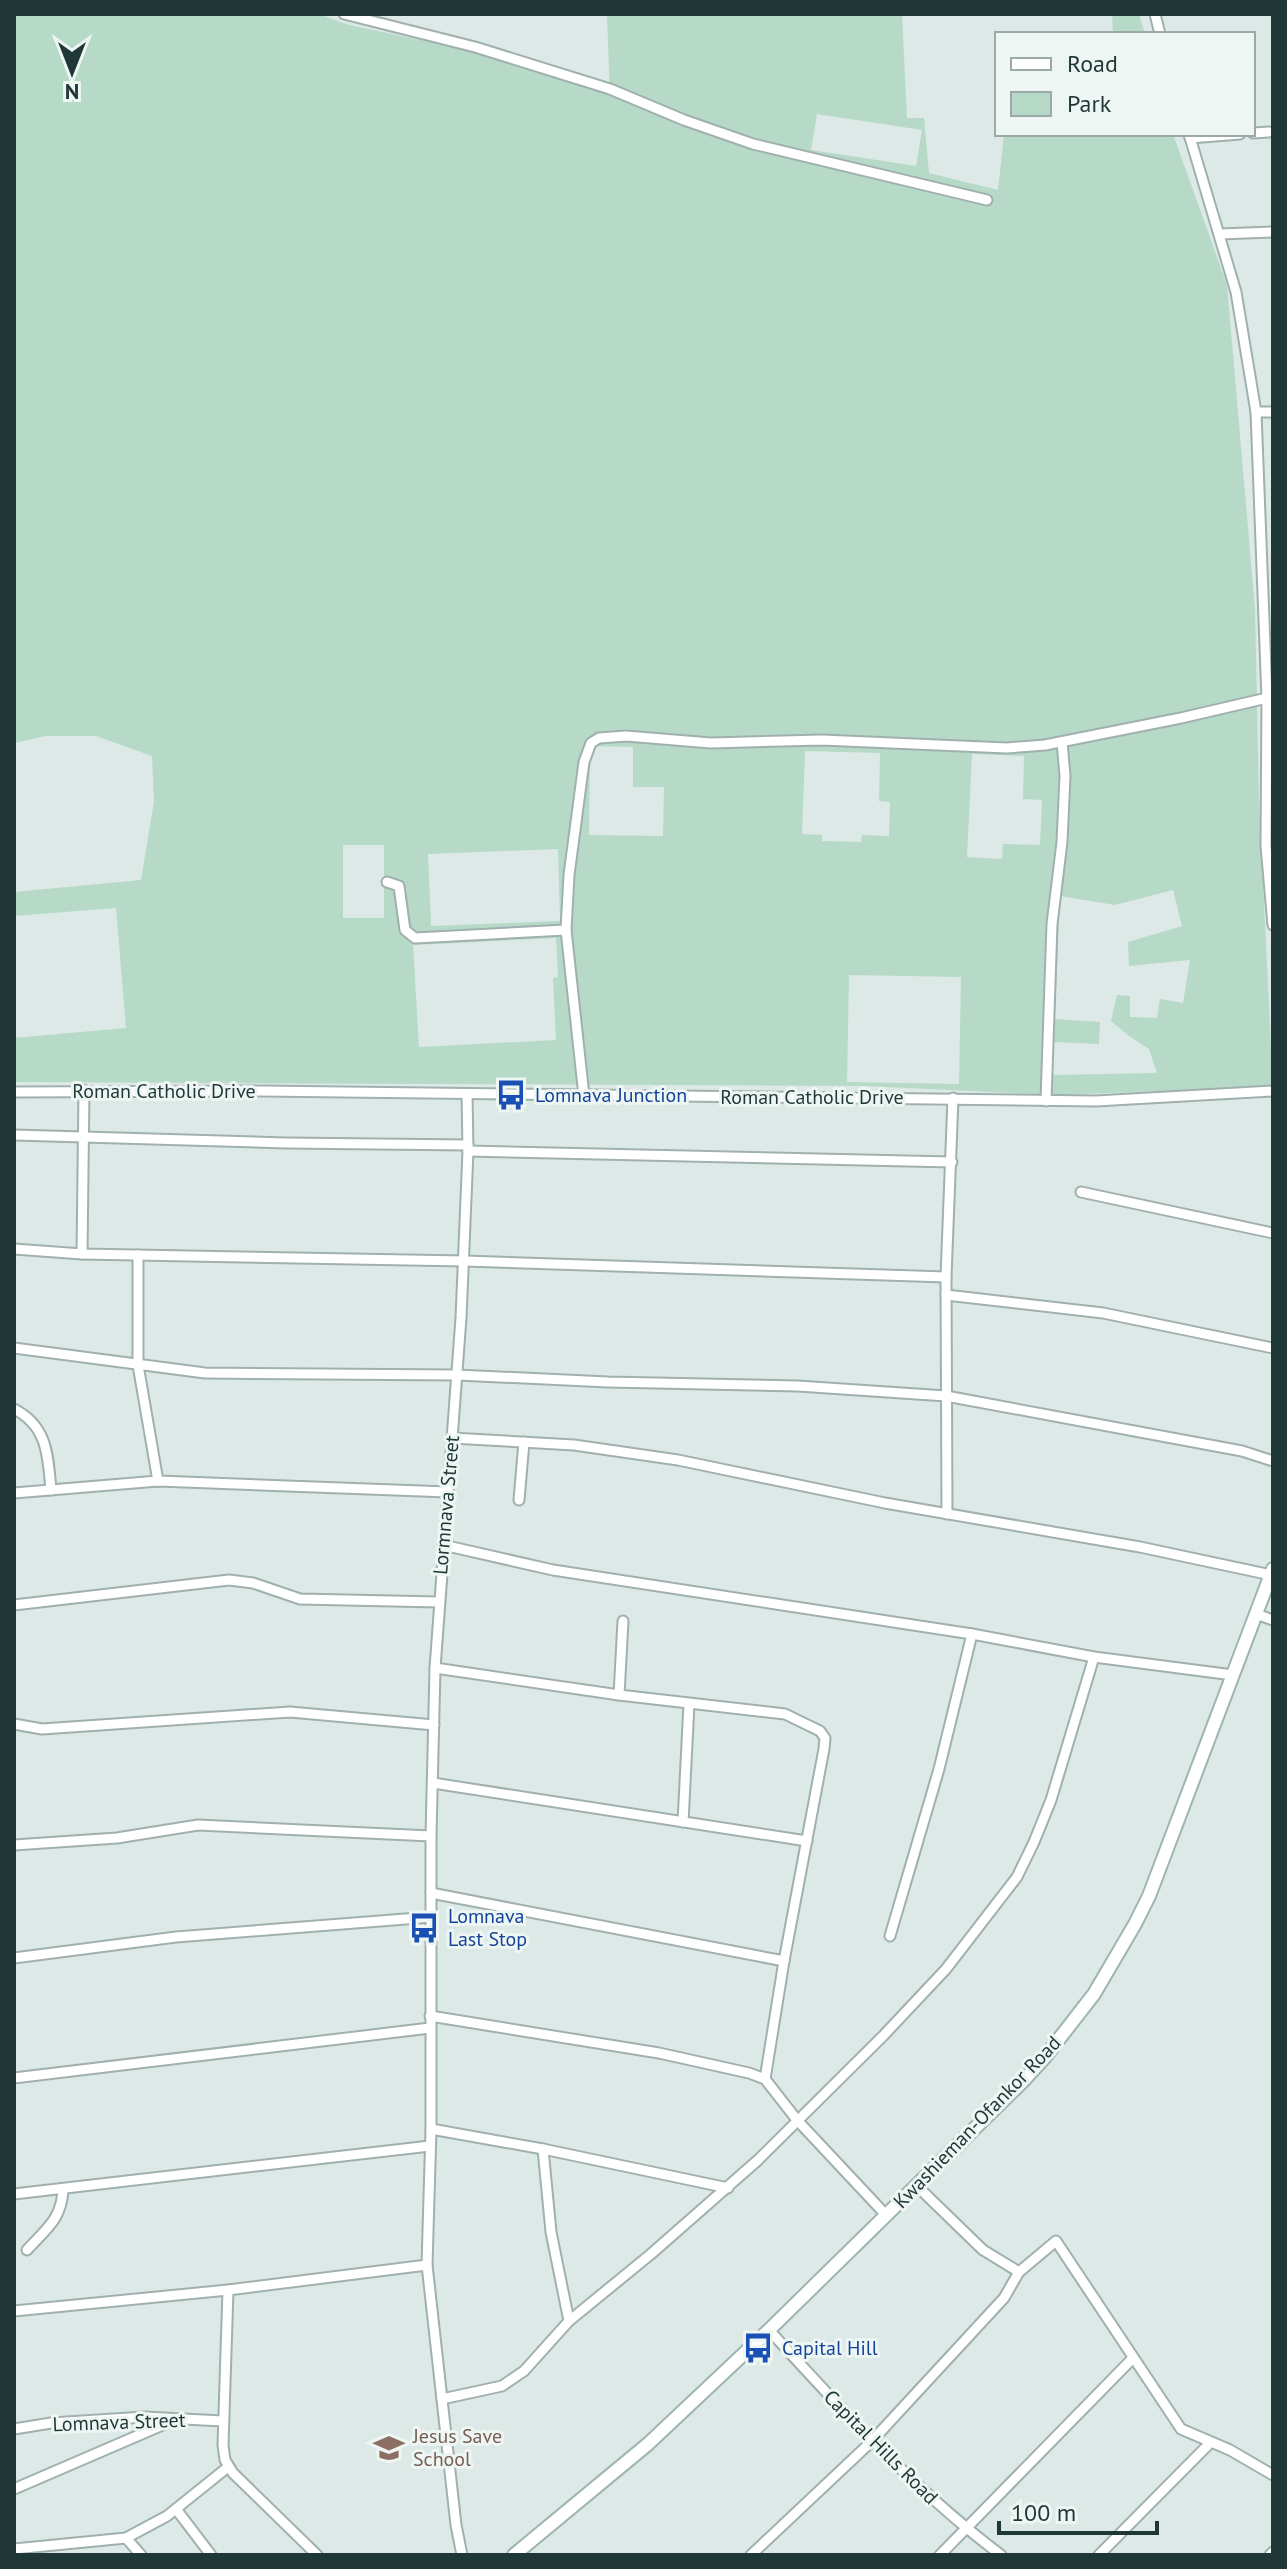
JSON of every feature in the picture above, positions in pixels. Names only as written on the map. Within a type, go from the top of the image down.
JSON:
[{"type":"main road","name":"Kwashieman-Ofankor Road","points":[[514,2555],[648,2444],[769,2330],[1045,2057],[1094,1994],[1149,1896],[1272,1572]]},
{"type":"street","points":[[344,14],[475,47],[610,89],[753,144],[987,200]]},
{"type":"street","points":[[1255,133],[1269,132]]},
{"type":"street","points":[[1190,136],[1236,292],[1256,412],[1267,698],[1266,846],[1273,925]]},
{"type":"street","points":[[1220,234],[1273,232]]},
{"type":"street","points":[[1256,412],[1273,412]]},
{"type":"street","points":[[584,1096],[566,930],[569,875],[584,762],[591,743],[599,738],[626,736],[711,743],[822,740],[1007,748],[1062,742],[1267,698]]},
{"type":"street","points":[[1046,1101],[1052,924],[1063,829],[1065,776],[1062,742]]},
{"type":"street","points":[[387,882],[399,886],[405,930],[415,938],[566,930]]},
{"type":"street","points":[[82,1254],[84,1090]]},
{"type":"street","name":"Roman Catholic Drive","points":[[14,1092],[84,1090],[1096,1101],[1273,1091]]},
{"type":"street","name":"Lormnava Street","points":[[462,2555],[427,2265],[435,1668],[465,1261],[467,1094]]},
{"type":"street","points":[[947,1514],[946,1277],[953,1098]]},
{"type":"street","points":[[14,1135],[952,1162]]},
{"type":"street","points":[[1081,1192],[1273,1233]]},
{"type":"street","points":[[14,1249],[82,1254],[465,1261],[946,1277]]},
{"type":"street","points":[[138,1255],[138,1365],[158,1481]]},
{"type":"street","points":[[946,1295],[1103,1313],[1273,1348]]},
{"type":"street","points":[[14,1348],[205,1373],[457,1375],[798,1386],[946,1396],[1242,1451],[1273,1461]]},
{"type":"street","points":[[14,1409],[24,1416],[46,1443],[51,1490]]},
{"type":"street","points":[[452,1438],[574,1445],[678,1460],[885,1503],[1272,1572]]},
{"type":"street","points":[[519,1500],[524,1442]]},
{"type":"street","points":[[14,1493],[158,1481],[448,1492]]},
{"type":"street","points":[[443,1545],[553,1570],[972,1634],[1094,1657],[1233,1675]]},
{"type":"street","points":[[14,1605],[229,1580],[253,1583],[300,1599],[438,1602]]},
{"type":"street","points":[[1256,1614],[1273,1620]]},
{"type":"street","points":[[619,1695],[623,1621]]},
{"type":"street","points":[[890,1936],[939,1769],[972,1634]]},
{"type":"street","points":[[442,2399],[492,2389],[510,2382],[538,2357],[569,2321],[728,2188],[883,2036],[946,1969],[1017,1877],[1051,1800],[1094,1657]]},
{"type":"street","points":[[435,1668],[619,1695],[785,1714],[820,1731],[825,1738],[824,1749],[765,2079]]},
{"type":"street","points":[[683,1822],[689,1704]]},
{"type":"street","points":[[14,1724],[42,1729],[290,1712],[434,1725]]},
{"type":"street","points":[[433,1783],[807,1841]]},
{"type":"street","points":[[14,1845],[117,1838],[207,1825],[431,1836]]},
{"type":"street","points":[[431,1893],[784,1961]]},
{"type":"street","points":[[14,1958],[176,1937],[431,1917]]},
{"type":"street","points":[[430,2016],[659,2053],[765,2079],[797,2120],[886,2215]]},
{"type":"street","points":[[14,2078],[430,2028]]},
{"type":"street","points":[[431,2129],[728,2188]]},
{"type":"street","points":[[14,2194],[430,2146]]},
{"type":"street","points":[[543,2149],[551,2232],[569,2321]]},
{"type":"street","points":[[917,2186],[983,2250],[1019,2272]]},
{"type":"street","points":[[27,2250],[58,2216],[63,2189]]},
{"type":"street","points":[[751,2555],[871,2442],[1004,2298],[1019,2272],[1056,2241],[1181,2429],[1273,2475]]},
{"type":"street","points":[[14,2311],[228,2290],[427,2265]]},
{"type":"street","points":[[228,2290],[223,2421],[223,2445],[228,2467],[317,2555]]},
{"type":"street","name":"Capital Hills Road","points":[[769,2330],[871,2442],[966,2529],[1001,2555]]},
{"type":"street","points":[[940,2555],[1133,2358]]},
{"type":"street","points":[[14,2489],[177,2418]]},
{"type":"street","name":"Lomnava Street","points":[[14,2429],[102,2419],[223,2421]]},
{"type":"street","points":[[1099,2555],[1211,2442]]},
{"type":"street","points":[[14,2549],[126,2538],[176,2509],[228,2467]]},
{"type":"street","points":[[176,2509],[211,2555]]},
{"type":"street","points":[[126,2538],[141,2555]]},
{"type":"green space","points":[[14,14],[318,14],[349,25],[450,46],[610,94],[607,14],[902,14],[907,118],[924,118],[929,173],[998,190],[1004,136],[1174,136],[1227,285],[1255,609],[1259,800],[1273,1087],[1055,1095],[866,1086],[14,1082],[14,1038],[126,1028],[116,908],[14,916],[14,892],[141,880],[154,801],[152,756],[96,736],[46,736],[14,743]],"holes":[[[817,114],[922,130],[916,166],[811,150]],[[590,746],[633,747],[633,787],[664,787],[663,836],[589,835]],[[805,751],[880,753],[879,801],[890,802],[889,836],[862,835],[861,842],[822,841],[822,835],[802,834]],[[972,754],[1024,756],[1023,799],[1042,800],[1040,845],[1003,844],[1002,859],[967,857]],[[343,845],[384,845],[384,918],[343,918]],[[558,849],[560,921],[431,926],[428,854]],[[1173,890],[1182,926],[1128,942],[1129,966],[1190,960],[1183,1003],[1160,999],[1157,1018],[1130,1017],[1130,996],[1117,995],[1111,1021],[1149,1049],[1157,1073],[1052,1075],[1054,1042],[1099,1044],[1100,1022],[1055,1019],[1060,896],[1115,905]],[[556,938],[558,977],[553,978],[556,1040],[419,1047],[413,945]],[[849,975],[961,977],[959,1084],[847,1082]]]},
{"type":"green space","points":[[1112,14],[1139,14],[1144,32],[1113,32]]},
{"type":"place","name":"Lomnava Junction","points":[[511,1095]]},
{"type":"place","name":"Lomnava Last Stop","points":[[424,1928]]},
{"type":"place","name":"Capital Hill","points":[[758,2348]]},
{"type":"place","name":"Jesus Save School","points":[[389,2448]]}]
